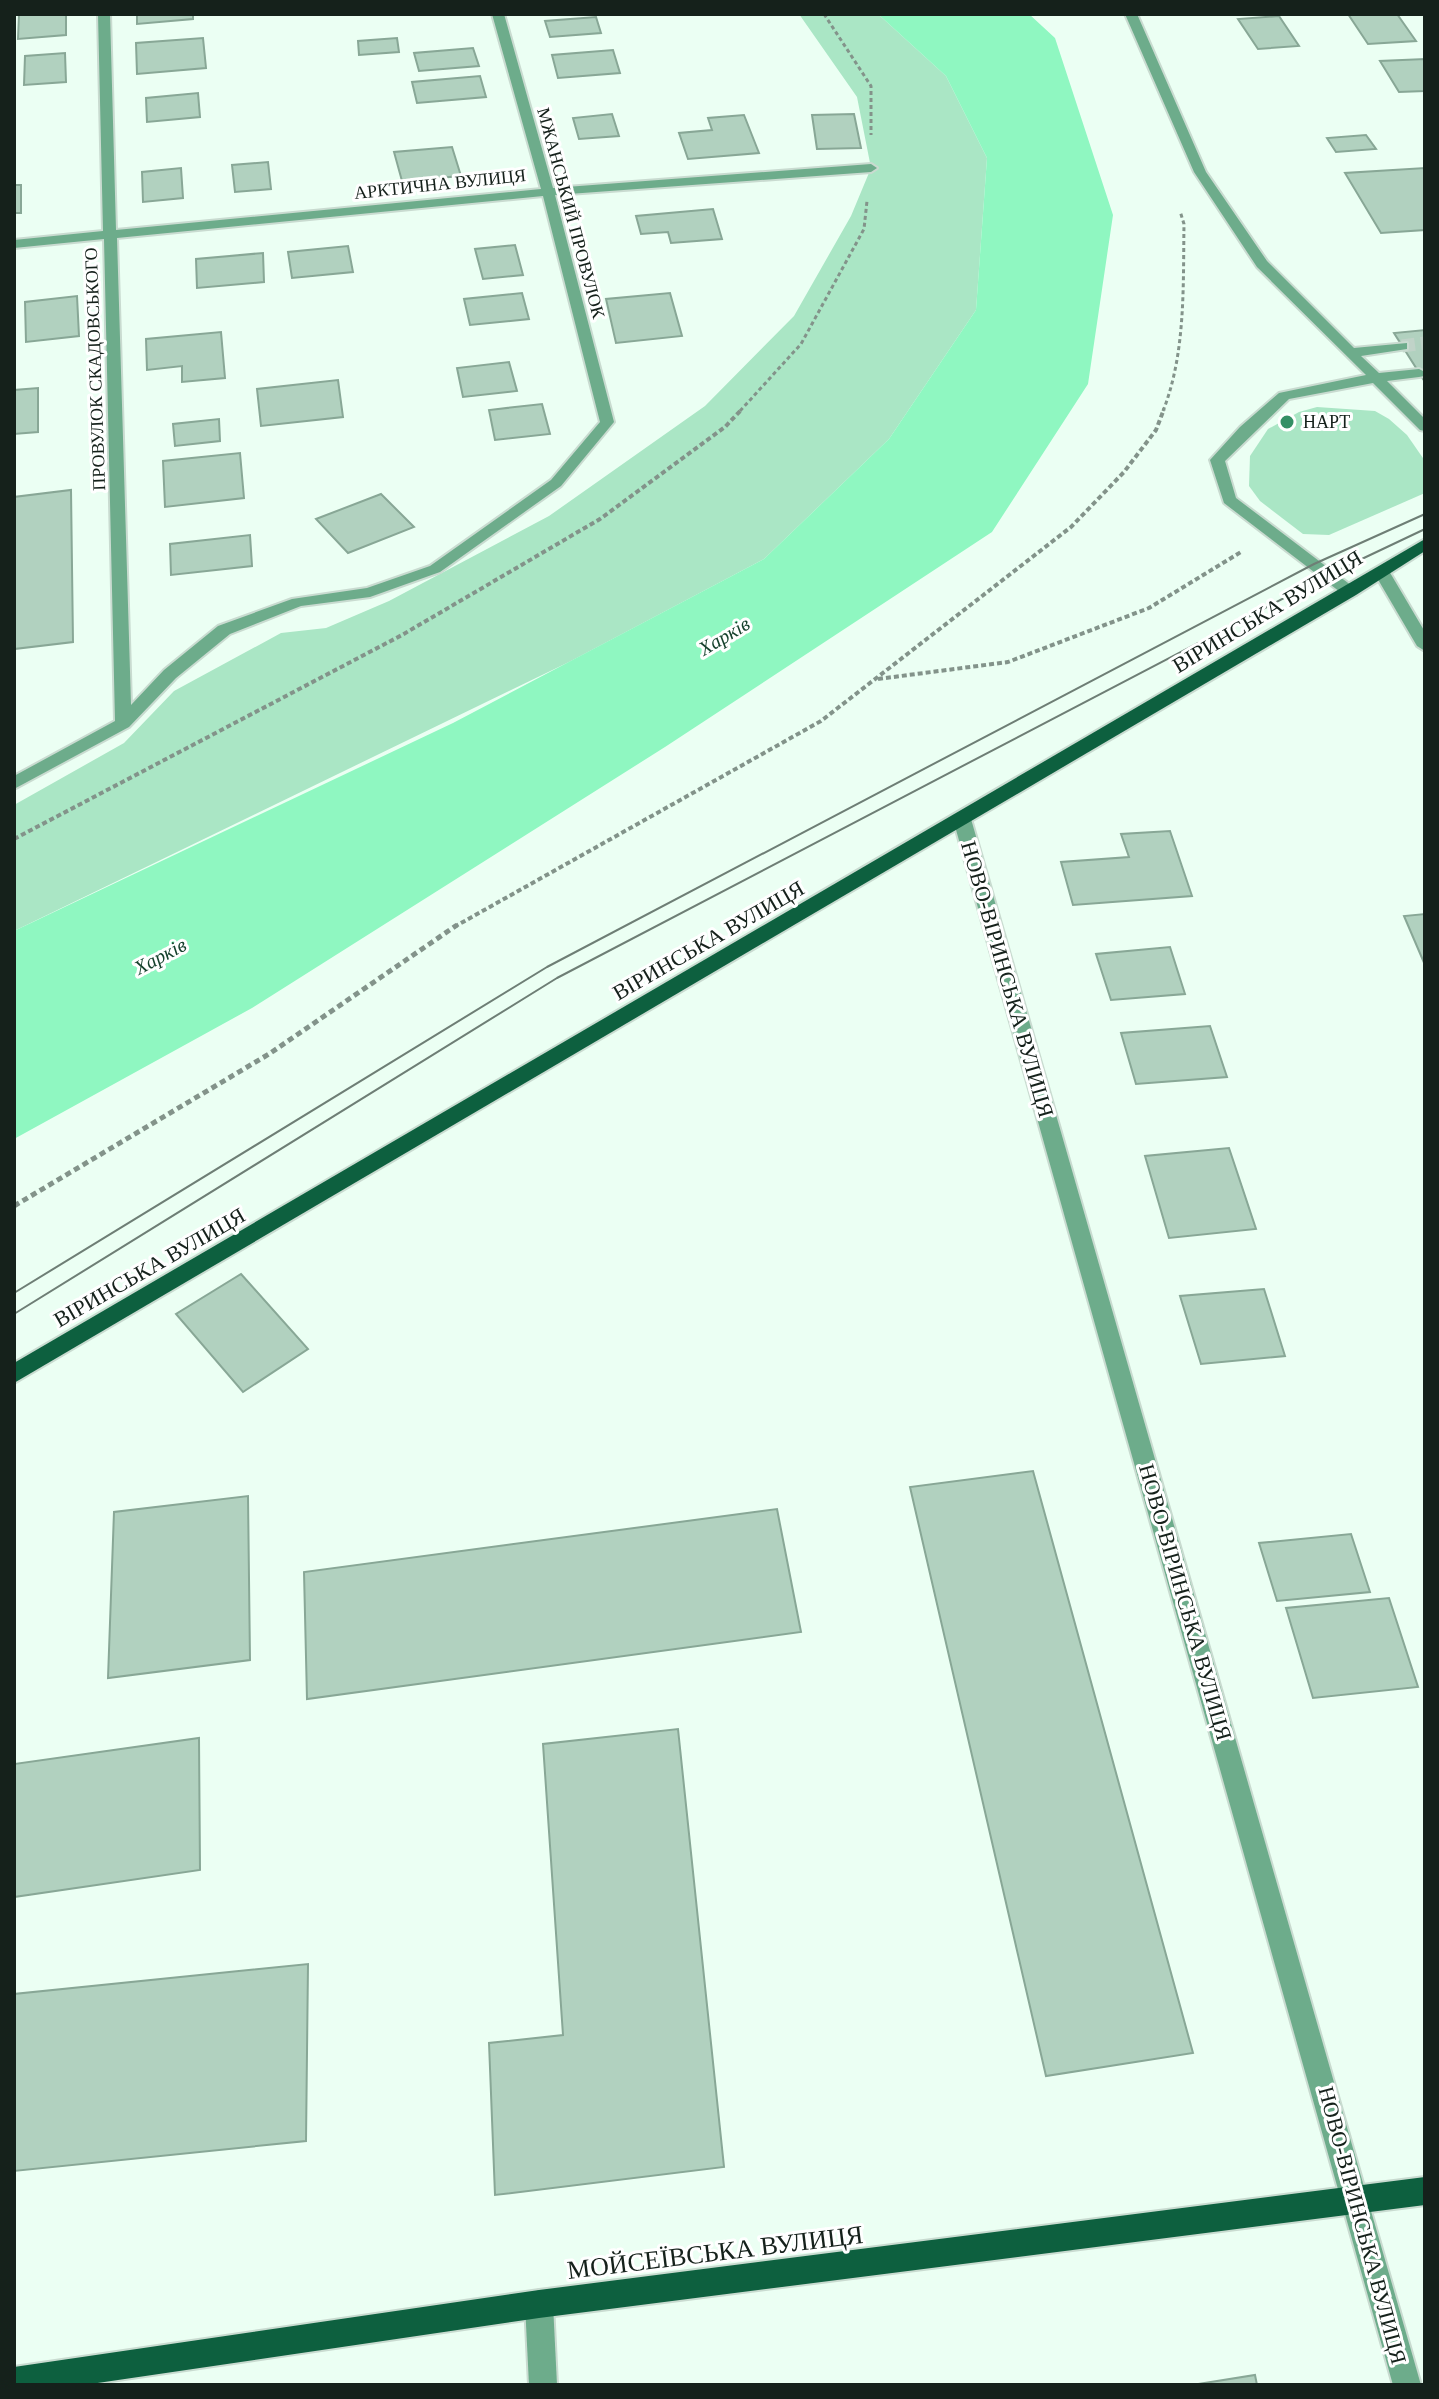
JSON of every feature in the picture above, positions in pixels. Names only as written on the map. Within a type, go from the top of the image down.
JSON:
[{"type":"main road","name":"ВІРИНСЬКА ВУЛИЦЯ","points":[[14,1374],[1350,592],[1425,544]]},
{"type":"main road","name":"МОЙСЕЇВСЬКА ВУЛИЦЯ","points":[[14,2381],[539,2304],[1425,2191]]},
{"type":"street","name":"ПРОВУЛОК СКАДОВСЬКОГО","points":[[104,14],[123,723]]},
{"type":"street","name":"МЖАНСЬКИЙ ПРОВУЛОК","points":[[123,723],[170,674],[224,630],[298,602],[370,592],[435,569],[556,483],[607,422],[498,14]]},
{"type":"street","points":[[1131,14],[1200,172],[1262,264],[1425,427]]},
{"type":"street","name":"АРКТИЧНА ВУЛИЦЯ","points":[[14,244],[548,192],[871,168]]},
{"type":"street","points":[[1349,353],[1402,346]]},
{"type":"street","points":[[1350,592],[1229,500],[1217,460],[1284,396],[1374,378],[1419,373]]},
{"type":"street","points":[[1381,571],[1425,646]]},
{"type":"street","points":[[14,783],[123,723]]},
{"type":"street","name":"НОВО-ВІРИНСЬКА ВУЛИЦЯ","points":[[962,819],[1407,2385]]},
{"type":"street","points":[[539,2304],[543,2385]]},
{"type":"path","points":[[14,1206],[269,1054],[449,930],[821,721],[1071,527],[1124,472],[1156,430],[1171,391],[1182,306],[1184,224],[1180,209]]},
{"type":"path","points":[[878,679],[1008,662],[1149,608],[1273,532]]},
{"type":"shaded area","points":[[799,14],[878,14],[946,76],[987,158],[976,310],[889,439],[764,559],[569,662],[14,931],[14,805],[124,743],[174,691],[281,633],[326,628],[389,601],[549,516],[705,406],[794,316],[851,216],[871,168],[857,97]]},
{"type":"shaded area","points":[[1317,407],[1375,411],[1389,419],[1407,435],[1425,461],[1425,493],[1329,535],[1303,534],[1260,501],[1249,486],[1250,456],[1268,429],[1299,412]]},
{"type":"water","name":"Харків","points":[[878,14],[1029,14],[1055,38],[1113,215],[1088,384],[992,532],[665,747],[252,1008],[14,1139],[14,931],[453,723],[764,559],[889,439],[976,310],[987,158],[946,76]]},
{"type":"building","points":[[19,14],[66,14],[66,35],[18,39]]},
{"type":"building","points":[[137,14],[193,14],[193,19],[137,24]]},
{"type":"building","points":[[1348,14],[1397,14],[1416,41],[1368,44]]},
{"type":"building","points":[[1279,16],[1299,46],[1258,49],[1238,19]]},
{"type":"building","points":[[596,17],[601,33],[550,37],[545,21]]},
{"type":"building","points":[[203,38],[206,68],[137,74],[136,43]]},
{"type":"building","points":[[397,38],[399,52],[359,55],[358,41]]},
{"type":"building","points":[[473,48],[479,66],[419,71],[414,53]]},
{"type":"building","points":[[613,50],[620,73],[558,78],[552,55]]},
{"type":"building","points":[[65,53],[66,82],[24,85],[25,56]]},
{"type":"building","points":[[1425,59],[1425,91],[1399,92],[1380,61]]},
{"type":"building","points":[[480,76],[486,97],[417,103],[412,82]]},
{"type":"building","points":[[198,93],[200,117],[147,122],[146,98]]},
{"type":"building","points":[[612,114],[619,136],[579,139],[573,118]]},
{"type":"building","points":[[854,114],[861,148],[817,149],[812,115]]},
{"type":"building","points":[[744,115],[759,153],[688,159],[679,133],[712,130],[708,118]]},
{"type":"building","points":[[1366,135],[1376,149],[1336,152],[1327,138]]},
{"type":"building","points":[[452,147],[461,176],[402,181],[394,152]]},
{"type":"building","points":[[268,162],[271,189],[235,192],[232,165]]},
{"type":"building","points":[[181,168],[183,198],[143,202],[142,172]]},
{"type":"building","points":[[1425,168],[1425,230],[1381,233],[1345,173]]},
{"type":"building","points":[[14,185],[21,185],[21,213],[14,213]]},
{"type":"building","points":[[713,209],[722,239],[671,243],[668,232],[641,234],[636,216]]},
{"type":"building","points":[[515,245],[523,275],[483,279],[475,249]]},
{"type":"building","points":[[348,246],[353,272],[292,278],[288,252]]},
{"type":"building","points":[[263,253],[264,282],[197,288],[196,259]]},
{"type":"building","points":[[522,293],[529,319],[470,325],[464,299]]},
{"type":"building","points":[[670,293],[682,336],[616,343],[606,299]]},
{"type":"building","points":[[77,296],[79,336],[26,342],[25,302]]},
{"type":"building","points":[[1425,330],[1425,382],[1394,333]]},
{"type":"building","points":[[221,332],[225,378],[182,382],[182,366],[147,370],[146,339]]},
{"type":"building","points":[[509,362],[517,391],[463,397],[457,368]]},
{"type":"building","points":[[338,380],[343,417],[261,426],[257,389]]},
{"type":"building","points":[[38,388],[38,432],[14,434],[14,390]]},
{"type":"building","points":[[542,404],[550,434],[495,440],[489,410]]},
{"type":"building","points":[[219,419],[220,441],[175,446],[173,424]]},
{"type":"building","points":[[240,453],[244,498],[165,507],[163,461]]},
{"type":"building","points":[[71,490],[73,642],[14,649],[14,497]]},
{"type":"building","points":[[381,494],[414,527],[348,553],[316,519]]},
{"type":"building","points":[[250,535],[252,566],[171,575],[170,544]]},
{"type":"building","points":[[1170,831],[1192,896],[1073,905],[1061,862],[1129,857],[1121,834]]},
{"type":"building","points":[[1425,914],[1425,965],[1404,916]]},
{"type":"building","points":[[1170,947],[1185,994],[1111,1000],[1096,954]]},
{"type":"building","points":[[1210,1026],[1227,1077],[1136,1084],[1121,1033]]},
{"type":"building","points":[[1229,1148],[1256,1229],[1169,1238],[1145,1156]]},
{"type":"building","points":[[241,1274],[308,1349],[243,1392],[176,1314]]},
{"type":"building","points":[[1264,1289],[1285,1356],[1201,1364],[1180,1296]]},
{"type":"building","points":[[1033,1471],[1193,2053],[1046,2076],[910,1487]]},
{"type":"building","points":[[248,1496],[250,1660],[108,1678],[114,1512]]},
{"type":"building","points":[[777,1509],[801,1632],[307,1699],[304,1572]]},
{"type":"building","points":[[1351,1534],[1370,1592],[1277,1601],[1259,1543]]},
{"type":"building","points":[[1389,1598],[1418,1687],[1313,1698],[1286,1608]]},
{"type":"building","points":[[678,1729],[724,2167],[495,2195],[489,2043],[563,2035],[543,1744]]},
{"type":"building","points":[[199,1738],[200,1870],[14,1897],[14,1764]]},
{"type":"building","points":[[308,1964],[306,2141],[14,2171],[14,1994]]},
{"type":"building","points":[[1255,2375],[1257,2385],[1192,2385]]},
{"type":"tunnel","points":[[1402,346],[1425,343]]},
{"type":"tram line","points":[[14,1293],[547,967],[1314,564],[1425,514]]},
{"type":"tram line","points":[[14,1314],[557,978],[1328,575],[1425,529]]},
{"type":"place","name":"НАРТ","points":[[1287,422]]}]
